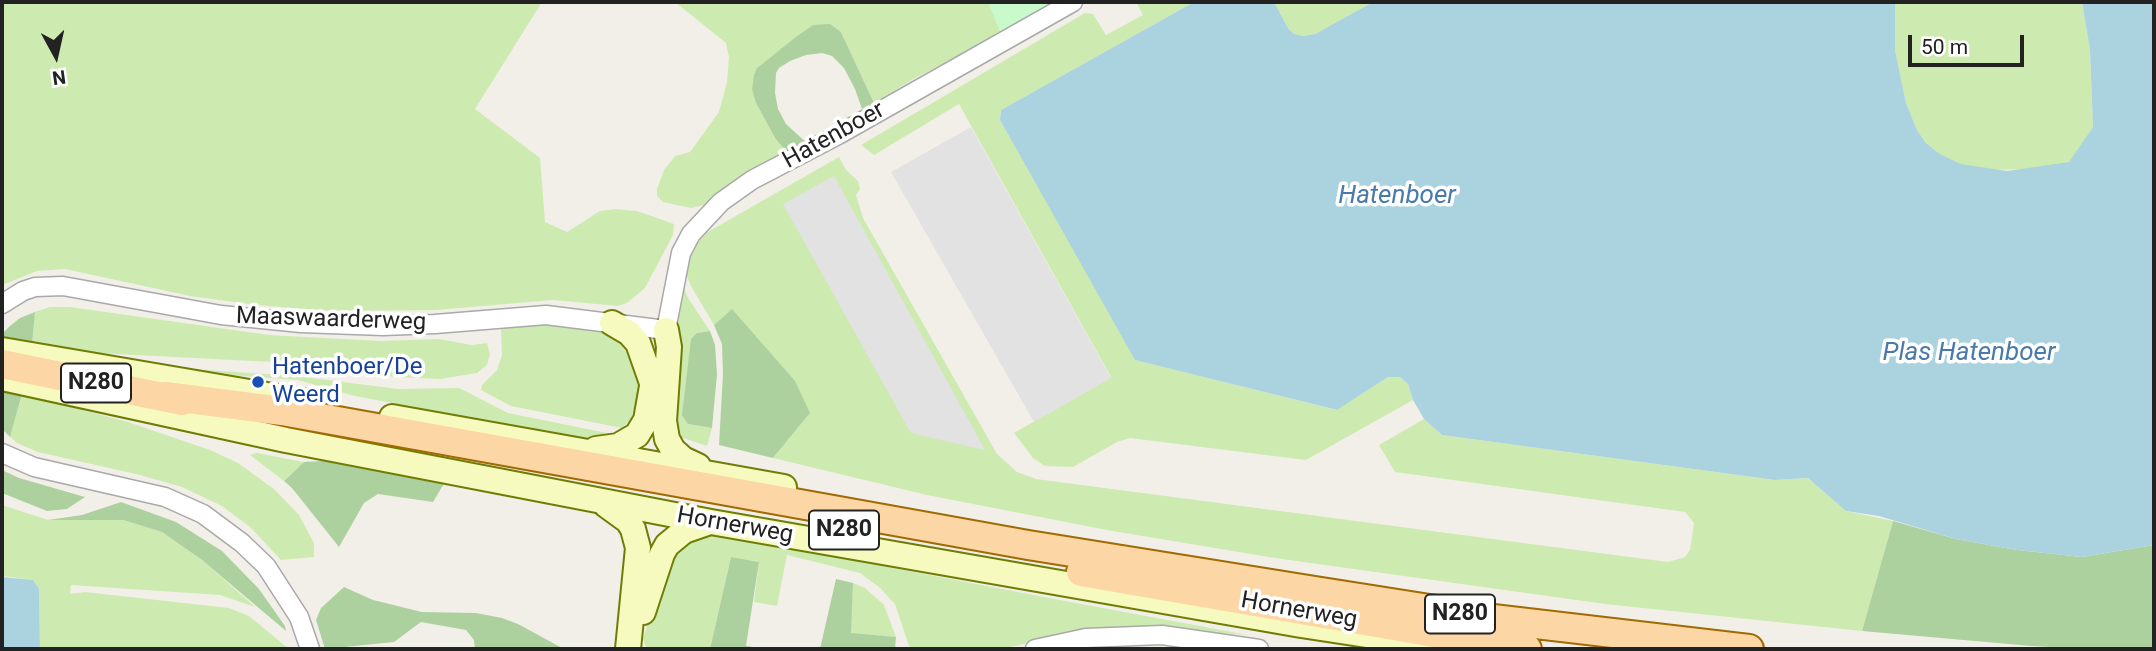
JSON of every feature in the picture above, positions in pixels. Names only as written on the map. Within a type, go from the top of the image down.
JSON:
[{"type":"main road","points":[[612,323],[629,333],[638,343],[652,383]]},
{"type":"main road","points":[[582,450],[618,446],[637,435],[646,420],[660,346],[666,330]]},
{"type":"main road","points":[[666,330],[669,347],[664,421],[667,439],[673,450],[683,459],[718,475]]},
{"type":"main road","name":"Hornerweg","points":[[2,350],[17,370],[286,440],[711,522],[1419,645],[1472,649]]},
{"type":"main road","name":"Hornerweg","points":[[17,370],[582,450],[1033,532],[1172,567]]},
{"type":"main road","name":"Hornerweg","points":[[17,370],[164,396],[282,411],[1028,545],[1493,619],[1749,649]]},
{"type":"main road","name":"Hornerweg","points":[[164,396],[277,425],[602,486],[1303,612],[1527,649]]},
{"type":"main road","points":[[599,501],[628,521],[638,548],[630,649]]},
{"type":"main road","points":[[630,649],[667,545],[684,531],[711,522]]},
{"type":"street","name":"Hatenboer","points":[[666,330],[681,254],[691,234],[722,202],[752,180],[838,135],[1073,2]]},
{"type":"street","name":"Maaswaarderweg","points":[[2,304],[12,296],[35,287],[63,286],[221,315],[301,323],[383,326],[545,315],[666,330]]},
{"type":"street","points":[[2,453],[34,467],[165,497],[203,514],[242,543],[266,566],[299,617],[310,649]]},
{"type":"street","name":"Hornerweg","points":[[1035,649],[1086,638],[1162,635],[1259,649]]},
{"type":"green space","points":[[2,2],[542,2],[475,109],[540,158],[545,222],[567,232],[600,211],[637,211],[674,224],[673,235],[645,288],[627,303],[618,306],[553,300],[436,310],[330,311],[190,296],[65,269],[37,271],[2,285]]},
{"type":"green space","points":[[675,2],[1036,2],[1001,34],[915,78],[874,103],[841,32],[813,25],[757,68],[756,103],[775,138],[788,154],[723,189],[704,205],[691,208],[663,202],[657,196],[657,189],[664,170],[675,156],[690,152],[719,112],[727,82],[729,57],[726,43]]},
{"type":"green space","points":[[988,2],[1061,2],[1001,34]]},
{"type":"green space","points":[[1136,2],[1194,2],[1001,110],[1000,120],[1136,360],[1336,410],[1388,377],[1400,377],[1408,384],[1413,400],[1306,460],[1130,438],[1117,442],[1073,467],[1045,466],[1033,458],[1014,433],[1111,377],[959,104],[874,155],[861,145],[1085,13],[1093,14],[1106,35],[1143,15]]},
{"type":"green space","points":[[1274,2],[1373,2],[1315,34],[1303,36],[1294,34],[1288,28]]},
{"type":"green space","points":[[1895,2],[2082,2],[2090,50],[2093,127],[2070,162],[2030,169],[1991,170],[1961,164],[1940,154],[1926,143],[1917,130],[1906,103],[1895,50]]},
{"type":"green space","points":[[830,24],[841,32],[874,103],[862,109],[844,68],[832,56],[822,53],[790,61],[776,73],[775,93],[778,109],[786,124],[808,144],[788,154],[775,138],[756,103],[752,89],[754,75],[757,68],[813,25]]},
{"type":"green space","points":[[839,157],[846,170],[858,181],[860,189],[856,195],[863,218],[997,454],[1017,472],[1036,479],[1668,562],[1685,557],[1690,550],[1694,523],[1685,512],[1395,472],[1379,445],[1424,419],[1442,435],[1775,480],[1808,478],[1846,511],[1893,521],[1862,631],[1605,604],[1275,558],[1107,530],[927,495],[773,458],[810,413],[731,310],[714,325],[691,286],[687,276],[687,264],[706,233]]},
{"type":"green space","points":[[682,282],[688,298],[710,331],[697,333],[688,424],[712,428],[707,446],[680,437],[673,426],[674,359]]},
{"type":"green space","points":[[50,307],[70,307],[269,335],[380,341],[439,339],[472,345],[487,343],[490,354],[487,365],[477,373],[440,379],[395,377],[291,363],[77,352],[32,345],[35,312]]},
{"type":"green space","points":[[732,309],[795,381],[810,413],[773,458],[719,445],[722,344],[714,325]]},
{"type":"green space","points":[[35,312],[32,345],[2,339],[2,334],[10,326]]},
{"type":"green space","points":[[561,324],[603,328],[626,339],[642,378],[631,419],[622,428],[511,406],[481,390],[482,385],[497,370],[502,355],[501,328]]},
{"type":"green space","points":[[710,331],[715,345],[717,374],[712,428],[688,424],[682,415],[691,339],[697,333]]},
{"type":"green space","points":[[117,364],[296,376],[398,389],[459,388],[508,413],[617,435],[592,441],[355,396],[298,380],[116,367]]},
{"type":"green space","points":[[2,390],[22,394],[10,437],[2,429]]},
{"type":"green space","points":[[22,394],[128,422],[210,450],[238,463],[274,489],[299,515],[314,543],[314,557],[281,560],[250,527],[222,506],[182,487],[38,452],[17,443],[10,437]]},
{"type":"green space","points":[[257,453],[304,462],[284,481],[250,455]]},
{"type":"green space","points":[[345,460],[445,482],[433,502],[378,494],[364,503],[339,547],[284,481],[304,462]]},
{"type":"green space","points":[[2,470],[19,478],[85,497],[67,509],[47,511],[2,493]]},
{"type":"green space","points":[[121,502],[176,522],[222,551],[259,589],[286,631],[202,560],[162,532],[123,520],[48,520],[82,515]]},
{"type":"green space","points":[[2,505],[48,520],[123,520],[162,532],[202,560],[255,607],[220,595],[71,585],[70,594],[85,592],[229,608],[249,616],[289,649],[40,649],[39,589],[33,580],[2,576]]},
{"type":"green space","points":[[1893,521],[1956,539],[2017,550],[2082,557],[2154,545],[2154,649],[2031,646],[1862,631]]},
{"type":"green space","points":[[716,534],[1248,635],[1184,630],[1058,636],[1002,649],[910,649],[895,604],[880,588],[860,573],[787,555],[777,606],[754,602],[759,562],[731,557],[710,649],[647,649],[643,639],[668,558],[693,537]]},
{"type":"green space","points":[[731,557],[759,562],[746,646],[767,649],[710,649]]},
{"type":"green space","points":[[836,579],[853,583],[851,633],[896,637],[895,649],[820,649]]},
{"type":"green space","points":[[853,583],[865,588],[884,605],[896,637],[850,634]]},
{"type":"green space","points":[[344,587],[373,600],[422,612],[476,613],[502,618],[564,649],[475,649],[474,640],[466,630],[421,622],[394,642],[325,649],[316,620],[321,608]]},
{"type":"shaded area","points":[[971,127],[1111,378],[1034,422],[891,172]]},
{"type":"shaded area","points":[[834,176],[985,450],[911,433],[783,204]]},
{"type":"water","name":"Plas Hatenboer","points":[[1194,2],[1274,2],[1288,28],[1294,34],[1303,36],[1315,34],[1373,2],[1895,2],[1895,50],[1906,103],[1917,130],[1926,143],[1940,154],[1961,164],[2007,171],[2069,162],[2093,127],[2090,50],[2082,2],[2154,2],[2154,545],[2082,557],[2017,550],[1956,539],[1879,516],[1846,511],[1808,478],[1775,480],[1442,435],[1424,419],[1413,400],[1408,384],[1400,377],[1388,377],[1337,410],[1135,360],[1000,120],[1001,110]]},
{"type":"water","points":[[2,577],[33,580],[39,589],[40,649],[2,649]]},
{"type":"place","name":"Hatenboer/De Weerd","points":[[258,382]]}]
